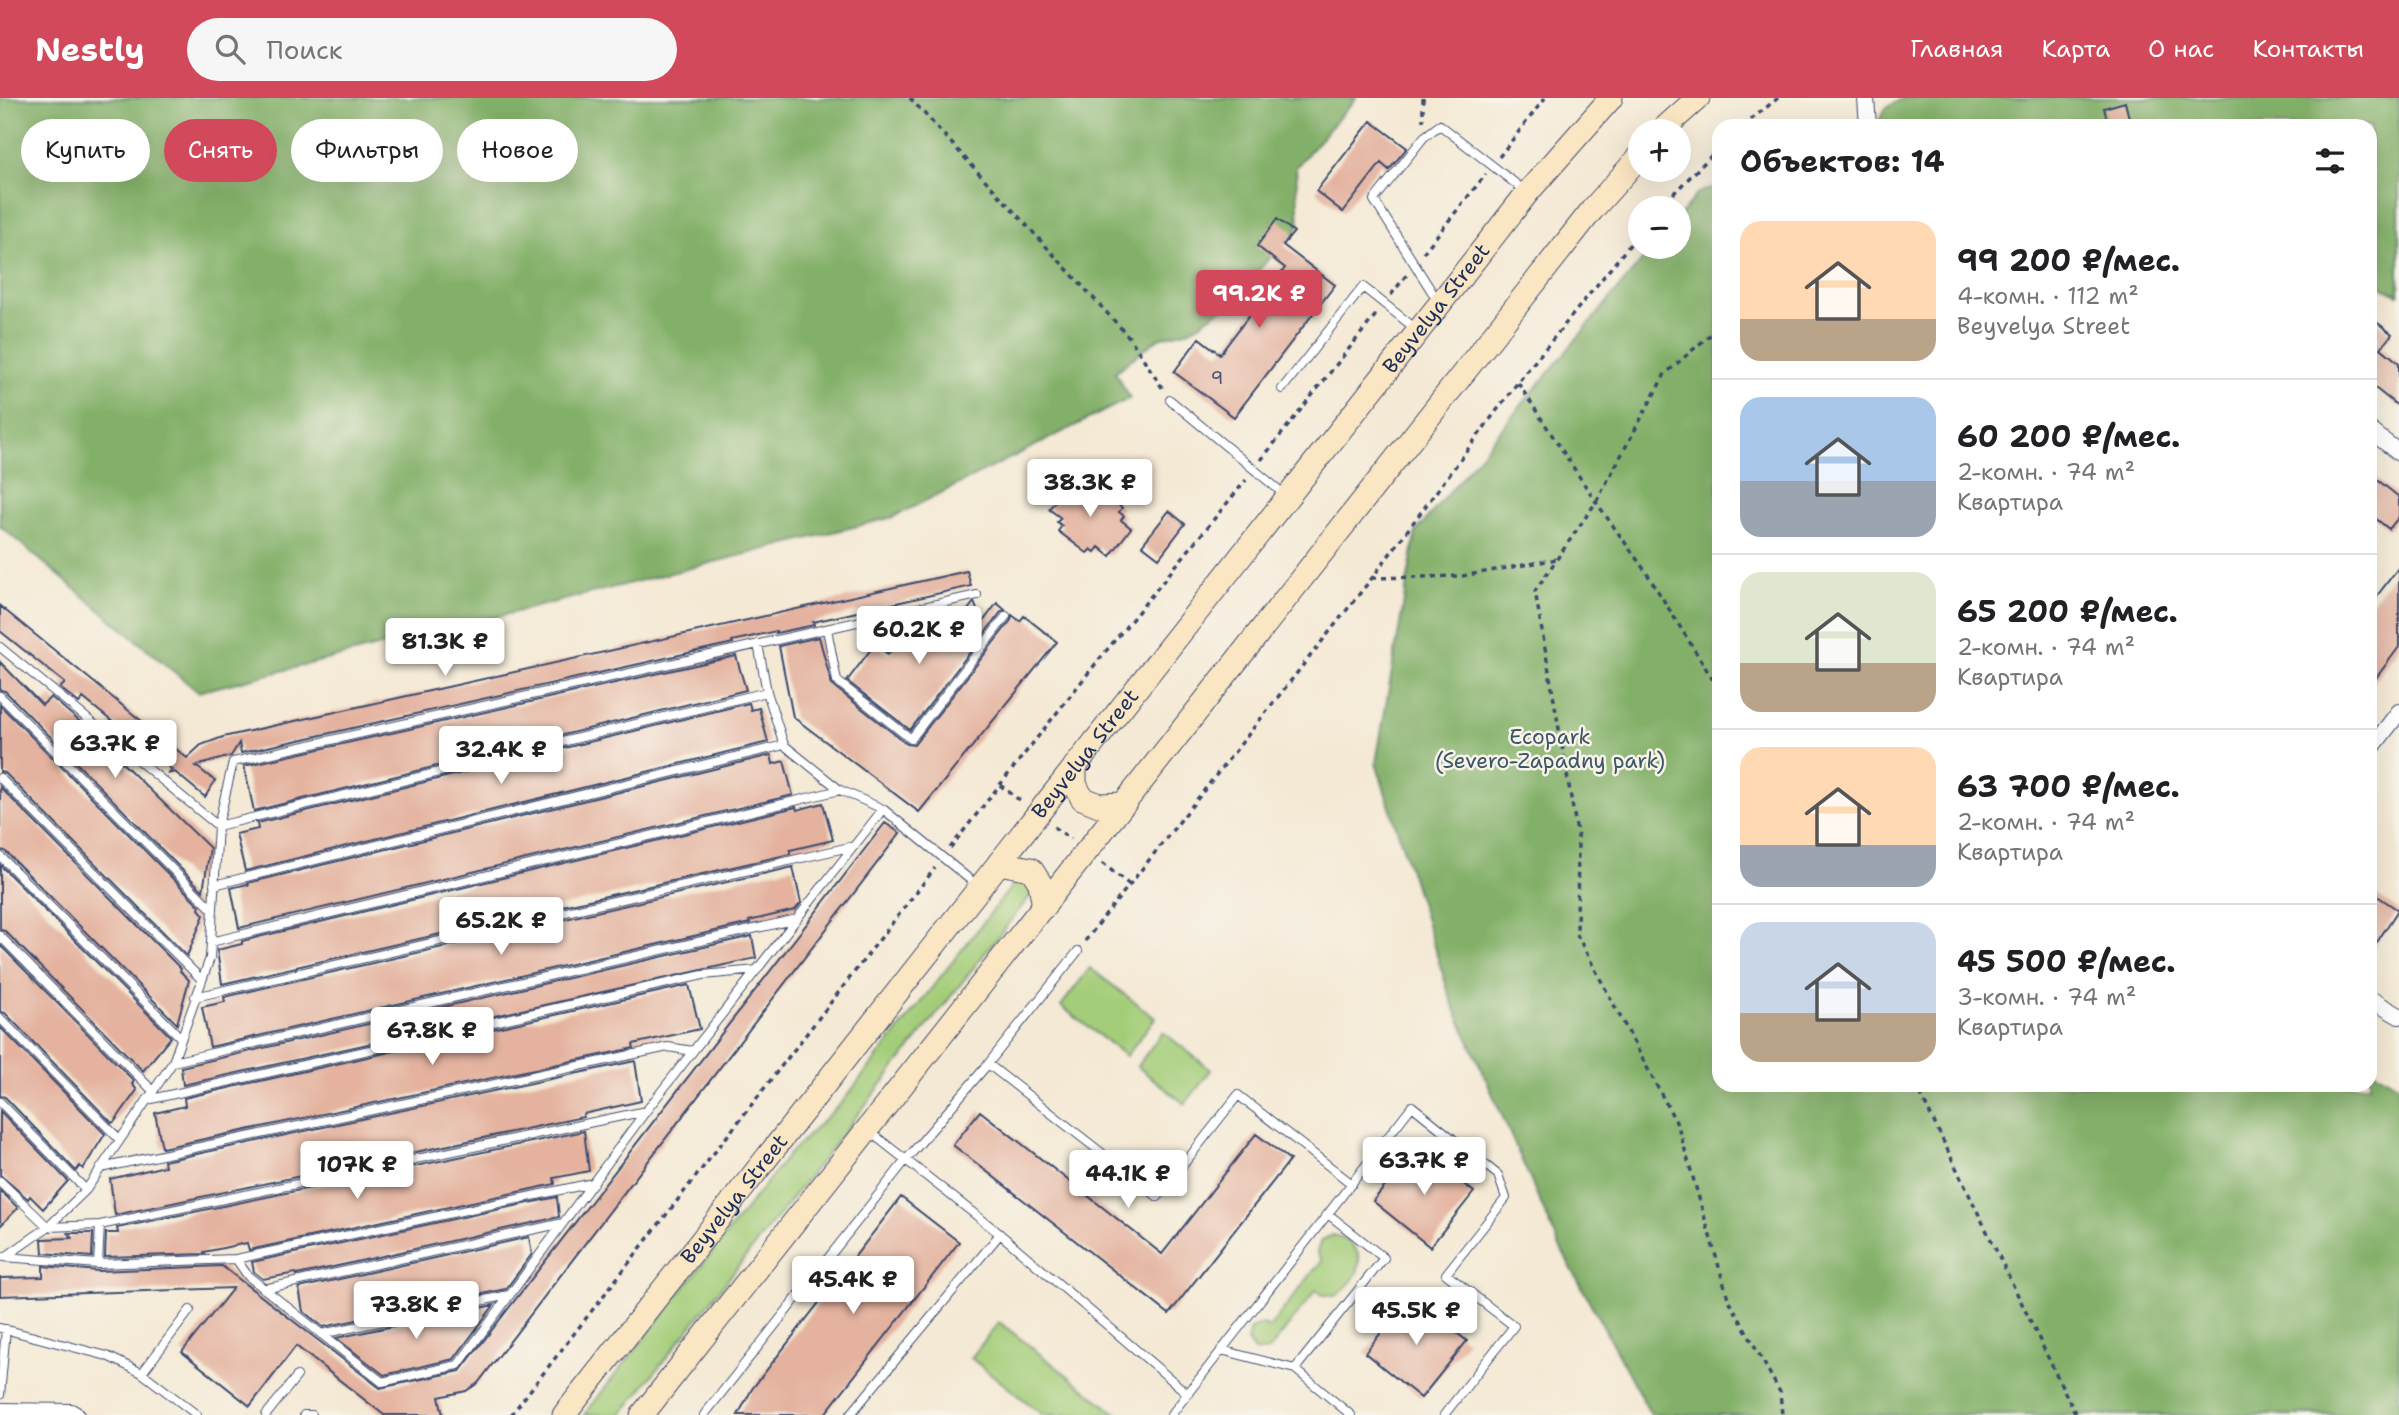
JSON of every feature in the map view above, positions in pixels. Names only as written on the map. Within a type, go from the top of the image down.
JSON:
[{"type":"main road","name":"Beyvelya Street","points":[[564,1415],[1528,192],[1611,98]]},
{"type":"main road","points":[[1674,119],[1698,98]]},
{"type":"main road","points":[[642,1415],[1592,210],[1628,170]]},
{"type":"main road","points":[[1075,766],[1075,784],[1082,798],[1099,805],[1124,803]]},
{"type":"main road","points":[[999,863],[1031,869],[1040,883],[1044,907]]},
{"type":"street","points":[[1866,98],[1868,119]]},
{"type":"street","points":[[2377,436],[2399,453]]},
{"type":"street","points":[[2377,741],[2399,712]]},
{"type":"street","points":[[2377,1003],[2399,1016]]},
{"type":"street","points":[[0,1411],[71,1412],[76,1415]]},
{"type":"lane","points":[[1440,304],[1374,201],[1424,137],[1440,125],[1528,192]]},
{"type":"lane","points":[[1282,389],[1363,287],[1418,331]]},
{"type":"lane","points":[[1170,400],[1287,497]]},
{"type":"lane","points":[[3,1257],[48,1227],[86,1190],[173,1062],[210,958],[218,826],[233,762],[977,595]]},
{"type":"lane","points":[[827,629],[837,681],[911,739],[1006,616]]},
{"type":"lane","points":[[758,644],[767,692],[784,746],[840,790],[883,809],[980,887]]},
{"type":"lane","points":[[0,647],[218,826]]},
{"type":"lane","points":[[218,826],[767,692]]},
{"type":"lane","points":[[0,696],[213,910]]},
{"type":"lane","points":[[214,885],[784,746]]},
{"type":"lane","points":[[0,778],[202,980]]},
{"type":"lane","points":[[211,942],[840,790]]},
{"type":"lane","points":[[236,1259],[248,1276],[383,1382],[458,1365],[646,1111],[883,809]]},
{"type":"lane","points":[[195,998],[855,846]]},
{"type":"lane","points":[[0,856],[181,1038]]},
{"type":"lane","points":[[173,1062],[797,919]]},
{"type":"lane","points":[[0,936],[153,1091]]},
{"type":"lane","points":[[705,1415],[905,1161],[988,1064],[1078,951]]},
{"type":"lane","points":[[147,1100],[703,975],[757,970]]},
{"type":"lane","points":[[0,1018],[120,1140]]},
{"type":"lane","points":[[101,1168],[668,1047],[693,1051]]},
{"type":"lane","points":[[988,1064],[1158,1197],[1238,1095],[1352,1184]]},
{"type":"lane","points":[[0,1102],[86,1190]]},
{"type":"lane","points":[[1171,1415],[1412,1106],[1499,1175],[1506,1198],[1446,1274],[1514,1326],[1444,1415]]},
{"type":"lane","points":[[0,1181],[48,1227],[100,1224],[646,1111]]},
{"type":"lane","points":[[867,1130],[1000,1234],[1188,1394]]},
{"type":"lane","points":[[3,1257],[98,1264],[236,1259],[593,1183]]},
{"type":"lane","points":[[1295,1369],[1384,1258],[1328,1214]]},
{"type":"lane","points":[[264,1289],[563,1223]]},
{"type":"lane","points":[[98,1264],[100,1224]]},
{"type":"lane","points":[[850,1415],[1000,1234]]},
{"type":"lane","points":[[321,1334],[509,1295]]},
{"type":"lane","points":[[142,1373],[190,1310]]},
{"type":"lane","points":[[0,1395],[3,1329],[107,1356],[142,1373],[197,1415]]},
{"type":"lane","points":[[1221,1350],[1295,1369],[1351,1415]]},
{"type":"lane","points":[[266,1415],[297,1376]]},
{"type":"lane","points":[[304,1415],[312,1415]]},
{"type":"path","points":[[910,98],[1130,338],[1170,400]]},
{"type":"path","points":[[1423,98],[1424,137]]},
{"type":"path","points":[[511,1415],[943,857],[1254,470],[1545,98]]},
{"type":"path","points":[[1751,119],[1779,98]]},
{"type":"path","points":[[1671,196],[1712,155]]},
{"type":"path","points":[[1078,951],[1372,578],[1518,382],[1628,247]]},
{"type":"path","points":[[1712,333],[1665,373],[1596,502],[1535,591],[1578,838],[1577,935],[1678,1126],[1727,1298],[1780,1392],[1782,1415]]},
{"type":"path","points":[[1518,382],[1596,502],[1646,572],[1712,678]]},
{"type":"path","points":[[1372,578],[1462,576],[1557,559]]},
{"type":"path","points":[[1000,785],[1130,885]]},
{"type":"path","points":[[1919,1092],[2076,1415]]},
{"type":"green space","points":[[0,98],[1356,98],[1296,167],[1299,227],[1223,308],[1190,330],[1159,338],[1115,372],[1130,398],[893,517],[198,692],[0,526]]},
{"type":"green space","points":[[1903,98],[2399,98],[2399,295],[2377,284],[2377,119],[1880,119],[1886,108]]},
{"type":"green space","name":"Ecopark (Severo-Zapadny park)","points":[[1712,188],[1712,1092],[2377,1092],[2377,1072],[2399,1086],[2399,1415],[1651,1415],[1560,1247],[1451,1000],[1376,763],[1416,532],[1643,259],[1691,259],[1691,201],[1698,193]]},
{"type":"green space","points":[[1016,881],[1029,883],[1032,889],[1030,896],[621,1415],[584,1415],[790,1153],[843,1101]]},
{"type":"green space","points":[[1090,968],[1155,1018],[1126,1056],[1061,1006]]},
{"type":"green space","points":[[1163,1032],[1211,1070],[1185,1104],[1137,1066]]},
{"type":"green space","points":[[1333,1235],[1354,1247],[1358,1255],[1357,1272],[1352,1280],[1335,1296],[1323,1295],[1316,1290],[1271,1348],[1266,1352],[1254,1351],[1247,1341],[1251,1329],[1262,1324],[1269,1328],[1322,1260],[1317,1252],[1321,1240]]},
{"type":"green space","points":[[999,1322],[1118,1415],[1043,1415],[971,1358]]},
{"type":"building","points":[[2125,102],[2129,118],[2107,119],[2104,108]]},
{"type":"building","points":[[1371,121],[1407,148],[1389,170],[1381,163],[1343,212],[1316,191]]},
{"type":"building","points":[[1277,219],[1294,232],[1283,245],[1335,285],[1234,417],[1174,372],[1199,338],[1220,354],[1285,268],[1257,246]]},
{"type":"building","points":[[2377,322],[2392,334],[2381,348],[2399,363],[2399,407],[2377,390]]},
{"type":"building","points":[[1072,480],[1084,490],[1086,486],[1091,490],[1095,486],[1122,508],[1119,512],[1124,516],[1121,520],[1131,528],[1110,556],[1099,547],[1095,552],[1091,549],[1087,553],[1058,531],[1062,526],[1057,522],[1061,518],[1049,509]]},
{"type":"building","points":[[2377,480],[2399,497],[2399,517],[2389,529],[2377,520]]},
{"type":"building","points":[[1169,511],[1185,524],[1159,558],[1142,545]]},
{"type":"building","points":[[2399,567],[2399,647],[2377,677],[2377,596]]},
{"type":"building","points":[[967,571],[971,586],[813,622],[814,625],[776,631],[732,641],[733,643],[241,753],[239,743],[231,756],[196,766],[215,781],[205,797],[175,772],[167,774],[172,770],[83,698],[79,703],[60,688],[65,683],[0,631],[0,606],[187,758],[201,745],[223,737]]},
{"type":"building","points":[[974,602],[982,623],[997,603],[1005,610],[910,730],[847,681],[875,644],[888,654],[900,639],[904,643],[915,629],[921,634],[929,624],[936,630],[944,620],[954,628]]},
{"type":"building","points":[[1012,615],[1020,621],[1024,616],[1057,642],[919,812],[793,717],[779,646],[819,637],[832,685],[907,744],[914,745],[1011,620]]},
{"type":"building","points":[[736,656],[746,690],[254,811],[244,766]]},
{"type":"building","points":[[0,662],[42,705],[51,697],[79,721],[210,848],[203,891],[5,691],[0,690]]},
{"type":"building","points":[[749,703],[751,710],[759,708],[768,742],[245,871],[236,834],[258,829],[257,823]]},
{"type":"building","points":[[0,705],[200,906],[199,909],[204,915],[187,956],[5,773],[0,772]]},
{"type":"building","points":[[771,755],[773,764],[784,761],[793,795],[239,928],[231,888],[247,884],[249,886],[248,883]]},
{"type":"building","points":[[0,787],[181,969],[189,980],[177,1024],[5,851],[0,850]]},
{"type":"building","points":[[823,803],[833,840],[790,850],[790,854],[222,984],[217,950],[242,944],[242,941],[796,807],[797,810]]},
{"type":"building","points":[[885,823],[900,833],[478,1383],[466,1391],[439,1397],[443,1415],[384,1415],[296,1346],[250,1406],[182,1352],[233,1288],[0,1296],[0,1278],[43,1277],[43,1266],[98,1271],[222,1266],[380,1388],[460,1371]]},
{"type":"building","points":[[0,865],[171,1037],[143,1071],[5,931],[0,930]]},
{"type":"building","points":[[793,867],[801,903],[795,910],[749,921],[750,923],[210,1047],[202,1007],[225,1002],[224,997]]},
{"type":"building","points":[[2377,896],[2398,910],[2377,942]]},
{"type":"building","points":[[752,936],[756,958],[183,1085],[181,1067]]},
{"type":"building","points":[[0,945],[134,1081],[132,1084],[137,1090],[112,1123],[5,1013],[0,1012]]},
{"type":"building","points":[[689,985],[700,1029],[633,1044],[634,1048],[162,1148],[155,1113],[185,1106],[184,1098]]},
{"type":"building","points":[[0,1027],[105,1134],[83,1169],[80,1166],[76,1171],[5,1097],[0,1096]]},
{"type":"building","points":[[635,1061],[641,1101],[583,1114],[583,1117],[115,1215],[110,1179],[165,1166],[164,1161]]},
{"type":"building","points":[[0,1111],[68,1181],[43,1209],[30,1196],[28,1199],[0,1175]]},
{"type":"building","points":[[980,1111],[1162,1254],[1256,1134],[1290,1160],[1169,1314],[953,1145]]},
{"type":"building","points":[[584,1131],[589,1171],[554,1178],[555,1184],[249,1250],[247,1243],[204,1252],[205,1254],[105,1257],[106,1233],[118,1233],[117,1228]]},
{"type":"building","points":[[1417,1147],[1474,1192],[1430,1247],[1373,1201]]},
{"type":"building","points":[[0,1190],[18,1208],[0,1226]]},
{"type":"building","points":[[557,1197],[559,1217],[297,1275],[296,1273],[263,1279],[254,1272],[252,1262]]},
{"type":"building","points":[[901,1197],[959,1242],[824,1415],[738,1415],[752,1389]]},
{"type":"building","points":[[68,1233],[93,1233],[92,1257],[43,1253],[42,1239],[72,1238]]},
{"type":"building","points":[[529,1237],[532,1254],[506,1289],[323,1327],[303,1311],[299,1288]]},
{"type":"building","points":[[1410,1296],[1467,1341],[1421,1398],[1365,1353]]},
{"type":"building","points":[[494,1305],[454,1359],[384,1375],[336,1338]]}]
